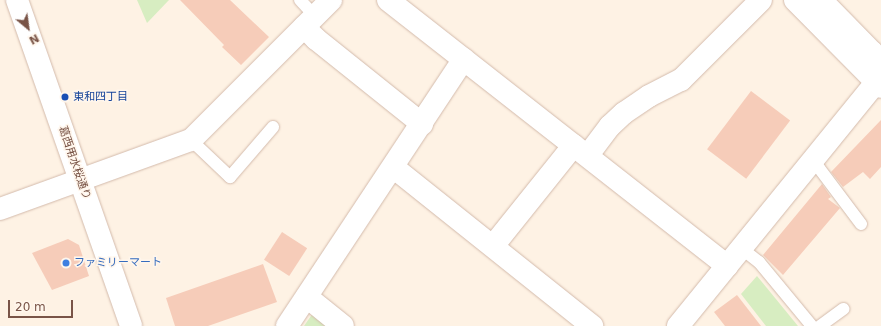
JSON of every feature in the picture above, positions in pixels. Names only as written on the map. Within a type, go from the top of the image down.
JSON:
[{"type":"street","name":"葛西用水桜通り","points":[[17,0],[132,326]]},
{"type":"street","points":[[0,209],[191,140],[331,0]]},
{"type":"street","points":[[388,0],[727,266]]},
{"type":"street","points":[[493,246],[581,150],[624,113],[649,96],[681,80],[761,0]]},
{"type":"street","points":[[795,0],[880,82]]},
{"type":"street","points":[[821,0],[872,52],[880,82]]},
{"type":"street","points":[[310,21],[316,39],[422,124]]},
{"type":"street","points":[[287,326],[464,59]]},
{"type":"street","points":[[678,326],[812,162],[880,82]]},
{"type":"street","points":[[393,167],[592,326]]},
{"type":"street","points":[[308,296],[343,326]]},
{"type":"lane","points":[[300,0],[310,21]]},
{"type":"lane","points":[[191,140],[230,178],[273,127]]},
{"type":"lane","points":[[812,162],[819,168],[861,224]]},
{"type":"lane","points":[[741,248],[759,262],[812,326]]},
{"type":"lane","points":[[820,326],[843,309]]},
{"type":"green space","points":[[137,0],[169,0],[147,23]]},
{"type":"green space","points":[[757,276],[798,326],[766,326],[741,294]]},
{"type":"green space","points":[[313,313],[334,326],[304,326]]},
{"type":"building","points":[[180,0],[230,0],[269,37],[241,65],[222,47],[224,45]]},
{"type":"building","points":[[751,91],[790,120],[746,179],[707,149]]},
{"type":"building","points":[[881,120],[881,167],[870,179],[863,172],[843,187],[831,172]]},
{"type":"building","points":[[822,184],[831,197],[828,199],[840,208],[783,275],[763,255]]},
{"type":"building","points":[[282,232],[307,248],[289,276],[264,260]]},
{"type":"building","points":[[68,239],[79,245],[89,276],[52,290],[32,253]]},
{"type":"building","points":[[263,264],[277,302],[208,326],[175,326],[166,298]]},
{"type":"building","points":[[737,295],[761,326],[725,326],[714,312]]},
{"type":"place","name":"東和四丁目","points":[[65,97]]},
{"type":"place","name":"ファミリーマート","points":[[66,263]]}]
